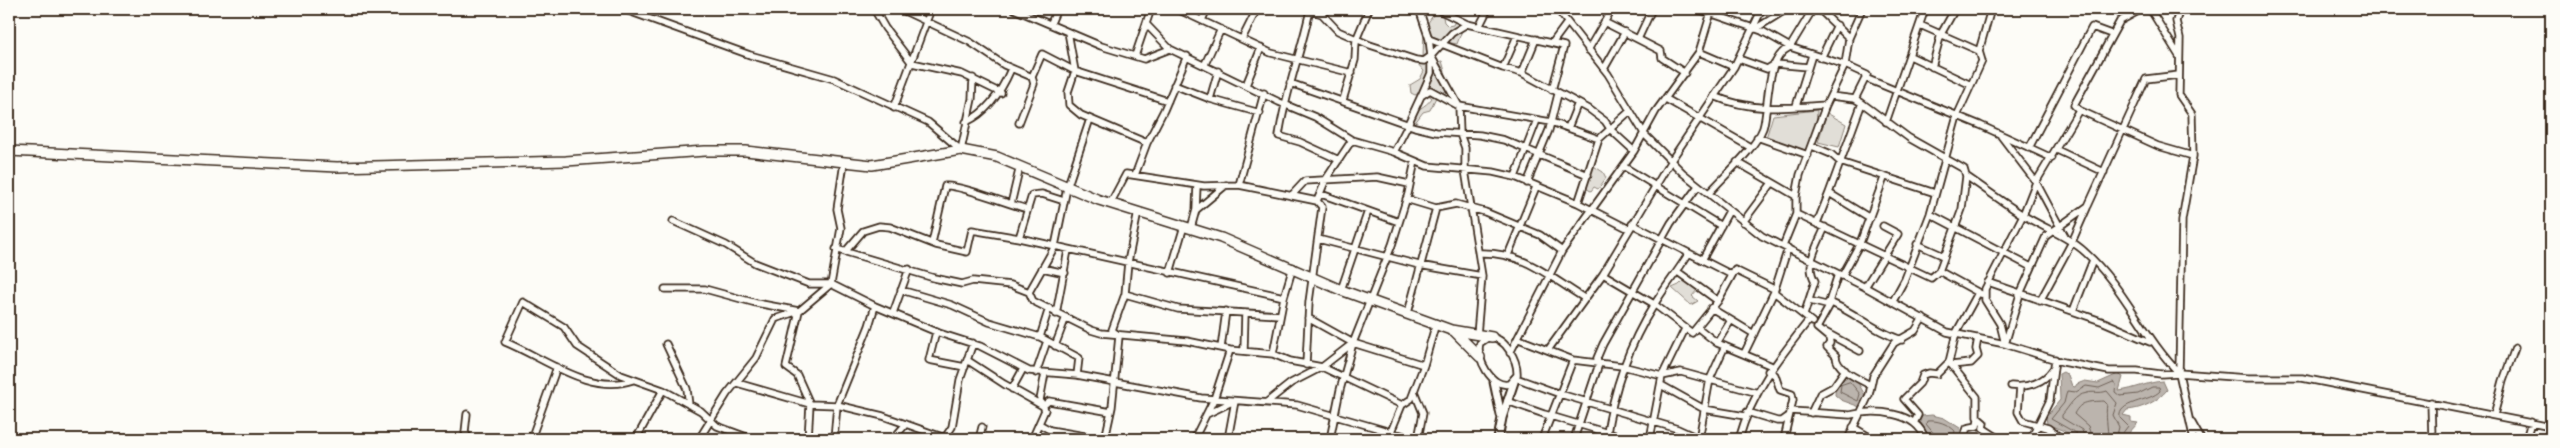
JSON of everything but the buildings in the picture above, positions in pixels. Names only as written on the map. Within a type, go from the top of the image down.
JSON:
[{"type":"highway","points":[[9,150],[337,167],[566,161],[705,151],[746,151],[844,163],[886,164],[961,150],[997,157],[1067,188],[1110,204],[1222,238],[1294,267],[1342,290],[1451,330],[1492,337]]},
{"type":"highway","points":[[1451,330],[1480,356]]},
{"type":"main road","points":[[1499,439],[1502,418],[1516,378]]},
{"type":"main road","points":[[1494,382],[1502,418]]},
{"type":"street","points":[[623,9],[750,55],[827,77],[928,122],[961,150]]},
{"type":"street","points":[[874,9],[885,28],[912,64],[973,78],[1001,92]]},
{"type":"street","points":[[900,9],[927,20],[970,42],[1011,69],[1032,77]]},
{"type":"street","points":[[894,108],[931,9]]},
{"type":"street","points":[[1014,9],[1051,23],[1101,46],[1144,59],[1170,49]]},
{"type":"street","points":[[1051,23],[1057,9]]},
{"type":"street","points":[[1135,56],[1151,9]]},
{"type":"street","points":[[1177,9],[1271,52],[1352,73]]},
{"type":"street","points":[[1202,20],[1208,9]]},
{"type":"street","points":[[1242,39],[1257,9]]},
{"type":"street","points":[[1343,100],[1352,73],[1356,40],[1369,9]]},
{"type":"street","points":[[1408,124],[1431,73],[1432,56],[1429,39],[1419,9]]},
{"type":"street","points":[[1479,27],[1488,9]]},
{"type":"street","points":[[1557,9],[1604,69],[1645,135],[1670,162],[1698,186],[1762,236],[1893,301],[1947,332],[2005,344],[2055,359],[2109,371],[2137,371],[2161,374],[2179,373],[2247,378],[2302,378],[2394,398],[2431,402],[2551,427]]},
{"type":"street","points":[[1588,50],[1612,9]]},
{"type":"street","points":[[1638,39],[1652,9]]},
{"type":"street","points":[[1698,9],[1711,11],[1768,33],[1790,47],[1845,64],[1866,75],[1855,99]]},
{"type":"street","points":[[1548,350],[1602,274],[1655,185],[1734,67],[1755,29],[1762,9]]},
{"type":"street","points":[[1755,29],[1787,9]]},
{"type":"street","points":[[1709,193],[1750,147],[1762,130],[1767,109],[1767,88],[1775,64],[1784,50],[1790,47],[1813,9]]},
{"type":"street","points":[[1819,9],[1849,38]]},
{"type":"street","points":[[1744,354],[1774,291],[1796,214],[1796,196],[1808,155],[1826,105],[1845,64],[1849,38],[1862,9]]},
{"type":"street","points":[[1886,122],[1926,9]]},
{"type":"street","points":[[1932,67],[1941,34],[1955,9]]},
{"type":"street","points":[[1893,301],[1910,269],[1917,244],[1930,214],[1957,116],[1982,61],[1980,51],[1991,9]]},
{"type":"street","points":[[2142,9],[2134,11],[2120,21],[2111,34],[2074,105],[2079,110],[2158,146],[2193,156]]},
{"type":"street","points":[[2150,9],[2179,56]]},
{"type":"street","points":[[2180,9],[2176,21],[2180,38],[2179,94],[2192,114],[2193,156],[2182,220],[2179,373],[2186,412],[2193,436],[2192,439]]},
{"type":"street","points":[[1339,160],[1300,142],[1279,136],[1283,104],[1300,58],[1308,10],[1323,11],[1338,31],[1356,40],[1424,61],[1444,45],[1452,33],[1467,24]]},
{"type":"street","points":[[1439,10],[1467,24],[1564,46],[1552,90]]},
{"type":"street","points":[[1510,353],[1519,339],[1548,276],[1562,251],[1634,151],[1645,135],[1656,111],[1699,52],[1711,11]]},
{"type":"street","points":[[1553,42],[1567,22]]},
{"type":"street","points":[[1604,22],[1660,51],[1662,58],[1685,73]]},
{"type":"street","points":[[1147,25],[1170,49],[1205,64],[1283,104],[1315,117],[1352,140],[1394,152],[1427,166],[1493,172],[1515,177],[1662,240],[1732,275]]},
{"type":"street","points":[[1821,58],[1837,25]]},
{"type":"street","points":[[1920,25],[1980,51]]},
{"type":"street","points":[[2029,148],[2092,27],[2111,34]]},
{"type":"street","points":[[1205,64],[1221,29]]},
{"type":"street","points":[[1068,32],[1075,71],[1068,92],[1069,105],[1081,115],[1147,144]]},
{"type":"street","points":[[1604,69],[1625,32]]},
{"type":"street","points":[[1503,68],[1517,36]]},
{"type":"street","points":[[1429,39],[1503,68],[1522,73],[1558,94],[1578,103],[1605,121],[1611,130],[1634,151]]},
{"type":"street","points":[[1522,73],[1536,39]]},
{"type":"street","points":[[1246,85],[1261,48]]},
{"type":"street","points":[[1699,52],[1734,67]]},
{"type":"street","points":[[1019,123],[1034,84],[1032,77],[1042,54],[1075,71],[1168,101]]},
{"type":"street","points":[[1796,106],[1812,55]]},
{"type":"street","points":[[1135,175],[1187,56]]},
{"type":"street","points":[[1432,56],[1459,106],[1460,134],[1464,148],[1465,170],[1480,253],[1482,276],[1477,335]]},
{"type":"street","points":[[1910,56],[1971,85]]},
{"type":"street","points":[[1739,59],[1767,70],[1775,64],[1808,67]]},
{"type":"street","points":[[966,122],[973,118],[1001,92],[1011,69]]},
{"type":"street","points":[[1210,99],[1218,71]]},
{"type":"street","points":[[2040,301],[2088,206],[2146,79],[2180,75]]},
{"type":"street","points":[[961,150],[973,78]]},
{"type":"street","points":[[1865,78],[2052,158]]},
{"type":"street","points":[[1290,83],[1436,132],[1480,135],[1504,140],[1588,175]]},
{"type":"street","points":[[1174,85],[1210,99],[1260,113]]},
{"type":"street","points":[[1394,152],[1421,96],[1430,90],[1459,106],[1551,122],[1599,139]]},
{"type":"street","points":[[1238,186],[1264,94]]},
{"type":"street","points":[[1527,183],[1551,122],[1558,94]]},
{"type":"street","points":[[1714,96],[1739,104],[1767,109],[1826,105]]},
{"type":"street","points":[[1796,214],[1931,278],[1939,271],[1962,210],[1966,176],[1964,169],[1886,122],[1855,99],[1830,96]]},
{"type":"street","points":[[1666,99],[1750,147]]},
{"type":"street","points":[[1568,128],[1578,103]]},
{"type":"street","points":[[1817,223],[1862,103]]},
{"type":"street","points":[[2005,344],[2000,324],[1986,300],[1988,282],[2023,215],[2036,182],[2057,150],[2079,110]]},
{"type":"street","points":[[1578,203],[1599,139],[1630,111]]},
{"type":"street","points":[[1029,292],[1055,246],[1067,188],[1090,119]]},
{"type":"street","points":[[1515,177],[1538,120]]},
{"type":"street","points":[[2000,135],[2036,182],[2059,228],[2070,242]]},
{"type":"street","points":[[1757,137],[1808,155]]},
{"type":"street","points":[[1317,201],[1326,179],[1352,140]]},
{"type":"street","points":[[1812,146],[1830,154],[1840,162],[1884,178],[1935,193]]},
{"type":"street","points":[[2057,150],[2104,172]]},
{"type":"street","points":[[1330,439],[1353,343],[1388,257],[1415,162]]},
{"type":"street","points":[[1737,162],[1796,196]]},
{"type":"street","points":[[700,439],[710,421],[756,358],[775,319],[799,311],[831,284],[841,228],[837,209],[844,163]]},
{"type":"street","points":[[1011,204],[1020,166]]},
{"type":"street","points":[[1623,166],[1721,226]]},
{"type":"street","points":[[1110,204],[1124,176],[1135,175],[1198,185],[1238,186],[1317,201],[1322,207],[1312,276],[1306,365]]},
{"type":"street","points":[[1966,176],[2023,215],[2070,242],[2093,260],[2123,296],[2152,342],[2179,373]]},
{"type":"street","points":[[1291,196],[1305,181],[1377,178],[1409,184]]},
{"type":"street","points":[[1817,328],[1830,306],[1829,302],[1840,275],[1860,243],[1884,178]]},
{"type":"street","points":[[1743,222],[1772,183]]},
{"type":"street","points":[[1170,274],[1196,210],[1198,185]]},
{"type":"street","points":[[1196,210],[1226,185]]},
{"type":"street","points":[[932,243],[945,186],[964,189],[1028,209]]},
{"type":"street","points":[[1574,439],[1599,364],[1597,358],[1603,344],[1662,240],[1684,204],[1698,186]]},
{"type":"street","points":[[1508,254],[1536,187]]},
{"type":"street","points":[[1829,193],[1870,218]]},
{"type":"street","points":[[1019,238],[1032,195],[1035,194],[1064,201]]},
{"type":"street","points":[[1321,194],[1399,222]]},
{"type":"street","points":[[1406,199],[1436,208],[1456,204],[1473,211],[1485,212],[1521,226],[1562,251]]},
{"type":"street","points":[[2005,344],[2020,294],[2046,236],[2054,233],[2088,206]]},
{"type":"street","points":[[1408,313],[1419,265],[1436,208]]},
{"type":"street","points":[[1342,290],[1354,247],[1368,211]]},
{"type":"street","points":[[1702,260],[1729,211]]},
{"type":"street","points":[[1119,336],[1112,330],[1125,294],[1128,262],[1138,212]]},
{"type":"street","points":[[1930,214],[2032,267]]},
{"type":"street","points":[[672,220],[726,245],[755,263],[809,284],[831,284],[874,306],[936,332],[973,343],[1022,369],[1036,373],[1077,375],[1214,399],[1297,405],[1390,437],[1416,439],[1423,413],[1414,391]]},
{"type":"street","points":[[845,252],[863,231],[879,226],[890,227],[932,243],[967,252],[972,230],[1019,238],[1128,262],[1170,274],[1284,297]]},
{"type":"street","points":[[1865,287],[1898,234],[1884,226]]},
{"type":"street","points":[[1804,315],[1815,281],[1812,276],[1811,260],[1826,227]]},
{"type":"street","points":[[1318,239],[1419,265],[1482,276]]},
{"type":"street","points":[[1917,244],[1944,256]]},
{"type":"street","points":[[836,249],[951,282],[999,284],[1029,292],[1034,301],[1049,308],[1056,314],[1091,330],[1119,336],[1160,338],[1230,350],[1273,354],[1306,365],[1322,367],[1402,405]]},
{"type":"street","points":[[1056,314],[1068,250]]},
{"type":"street","points":[[1480,253],[1508,254],[1527,262],[1584,298]]},
{"type":"street","points":[[1607,436],[1622,366],[1654,304],[1689,254]]},
{"type":"street","points":[[2073,311],[2093,260]]},
{"type":"street","points":[[1273,354],[1284,297],[1294,267]]},
{"type":"street","points":[[1042,268],[1065,273]]},
{"type":"street","points":[[893,313],[909,269]]},
{"type":"street","points":[[1602,274],[1654,304],[1692,333],[1718,300],[1735,270],[1774,291],[1804,315],[1829,338],[1830,343],[1827,347],[1836,356],[1836,361],[1845,370],[1870,385]]},
{"type":"street","points":[[1939,271],[1986,296]]},
{"type":"street","points":[[1678,272],[1718,300]]},
{"type":"street","points":[[1988,282],[2124,329],[2152,342]]},
{"type":"street","points":[[665,289],[705,289],[756,303],[799,311]]},
{"type":"street","points":[[901,290],[952,305],[989,322],[1040,337],[1079,358],[1077,375]]},
{"type":"street","points":[[1950,364],[1956,333],[1978,293]]},
{"type":"street","points":[[1125,294],[1178,309],[1280,316]]},
{"type":"street","points":[[1810,301],[1826,305],[1829,302]]},
{"type":"street","points":[[633,380],[620,384],[598,382],[568,373],[505,342],[524,302],[564,327],[577,346],[633,380],[663,390],[701,411],[710,421],[752,439]]},
{"type":"street","points":[[1829,302],[1841,307],[1883,333],[1902,340]]},
{"type":"street","points":[[834,439],[837,405],[869,326],[874,306]]},
{"type":"street","points":[[1040,337],[1049,308]]},
{"type":"street","points":[[1712,308],[1730,322],[1754,334]]},
{"type":"street","points":[[799,311],[786,367],[798,374],[810,404],[808,439]]},
{"type":"street","points":[[1221,348],[1226,312]]},
{"type":"street","points":[[1244,351],[1246,313]]},
{"type":"street","points":[[1055,346],[1066,318]]},
{"type":"street","points":[[1308,318],[1353,343],[1424,365]]},
{"type":"street","points":[[1848,439],[1869,395],[1870,385],[1894,343],[1915,331],[1923,318]]},
{"type":"street","points":[[1739,439],[1746,414],[1770,369],[1809,320]]},
{"type":"street","points":[[1717,343],[1730,322]]},
{"type":"street","points":[[1390,437],[1402,405],[1411,399],[1424,365],[1436,323]]},
{"type":"street","points":[[1698,327],[1717,343],[1744,354],[1770,369],[1775,375],[1780,390],[1792,394],[1791,413],[1784,439]]},
{"type":"street","points":[[1817,328],[1860,351]]},
{"type":"street","points":[[1650,439],[1662,376],[1685,329]]},
{"type":"street","points":[[936,332],[929,360],[964,367]]},
{"type":"street","points":[[1105,438],[1111,412],[1119,336]]},
{"type":"street","points":[[1492,337],[1499,340],[1510,353],[1517,369],[1516,378],[1506,385],[1494,382],[1480,356],[1480,343],[1484,339],[1492,337]]},
{"type":"street","points":[[1914,423],[1918,415],[1904,400],[1920,383],[1923,375],[1929,373],[1937,374],[1950,364],[1972,363],[1978,356],[1976,349],[1978,338]]},
{"type":"street","points":[[1519,339],[1573,360],[1622,366],[1662,376],[1681,372],[1758,393]]},
{"type":"street","points":[[1036,373],[1047,341]]},
{"type":"street","points":[[737,383],[810,404],[837,405],[906,424],[946,439],[952,427],[964,367],[973,343]]},
{"type":"street","points":[[1265,403],[1291,383],[1322,367],[1353,343]]},
{"type":"street","points":[[666,344],[686,389],[690,405]]},
{"type":"street","points":[[1516,378],[1560,394],[1678,429],[1699,439],[1710,379],[1725,346]]},
{"type":"street","points":[[2494,415],[2503,381],[2515,348]]},
{"type":"street","points":[[1208,439],[1195,439],[1214,399],[1230,350]]},
{"type":"street","points":[[2031,439],[2037,423],[2050,400],[2055,359]]},
{"type":"street","points":[[967,360],[1012,389],[1044,406]]},
{"type":"street","points":[[1550,439],[1543,438],[1573,360]]},
{"type":"street","points":[[1950,364],[1977,397],[1977,426],[1968,428],[1963,439]]},
{"type":"street","points":[[530,439],[557,367]]},
{"type":"street","points":[[2011,386],[2020,387],[2044,380],[2054,368]]},
{"type":"street","points":[[1012,389],[1022,369]]},
{"type":"street","points":[[1811,412],[1820,394],[1833,387],[1845,370]]},
{"type":"street","points":[[1032,439],[1045,410],[1040,400],[1046,373]]},
{"type":"street","points":[[1661,386],[1704,409],[1746,414],[1777,421],[1782,421],[1791,413],[1811,412],[1850,415],[1859,413],[1888,413],[1914,423],[1925,439]]},
{"type":"street","points":[[2020,387],[2019,416],[2022,420],[2037,423],[2048,428],[2062,439]]},
{"type":"street","points":[[636,439],[663,390]]},
{"type":"street","points":[[1044,406],[1049,401],[1111,412]]},
{"type":"street","points":[[1207,414],[1234,401]]},
{"type":"street","points":[[1228,439],[1234,401]]},
{"type":"street","points":[[1507,401],[1578,424],[1607,436],[1628,439]]},
{"type":"street","points":[[2431,402],[2432,439]]},
{"type":"street","points":[[2186,412],[2201,439]]},
{"type":"street","points":[[467,414],[465,432],[469,439]]},
{"type":"street","points":[[1978,419],[1984,423],[1983,428],[2000,439]]},
{"type":"street","points":[[2526,439],[2531,422]]},
{"type":"street","points":[[893,439],[906,424]]},
{"type":"street","points":[[1039,424],[1050,430],[1120,439]]},
{"type":"street","points":[[979,439],[982,427]]},
{"type":"street","points":[[1854,428],[1854,439]]},
{"type":"street","points":[[1854,428],[1873,439]]},
{"type":"shaded area","points":[[1437,9],[1454,9],[1443,17],[1444,22],[1448,26],[1453,25],[1455,21],[1464,25],[1457,44],[1440,41],[1431,58],[1436,62],[1442,61],[1449,85],[1446,91],[1437,95],[1430,110],[1423,112],[1414,124],[1406,118],[1427,104],[1432,98],[1424,91],[1415,95],[1411,93],[1410,85],[1420,79],[1424,71],[1416,62],[1423,57],[1424,29]]},
{"type":"shaded area","points":[[1817,110],[1816,128],[1808,152],[1766,138],[1773,115]]},
{"type":"shaded area","points":[[1827,113],[1846,124],[1839,147],[1818,142]]},
{"type":"shaded area","points":[[1592,165],[1603,172],[1606,178],[1598,189],[1594,187],[1591,191],[1587,189],[1587,177]]},
{"type":"shaded area","points":[[1685,279],[1698,289],[1692,296],[1698,301],[1691,305],[1672,288],[1679,285]]},
{"type":"water","points":[[2063,372],[2068,375],[2072,386],[2075,387],[2077,384],[2085,381],[2098,383],[2118,374],[2123,377],[2119,391],[2163,381],[2167,390],[2154,401],[2138,408],[2127,410],[2123,415],[2131,417],[2131,422],[2138,423],[2126,436],[2130,438],[2137,435],[2142,439],[2076,439],[2064,431],[2047,424],[2046,417],[2060,400],[2059,374]]},
{"type":"water","points":[[1851,376],[1857,381],[1866,397],[1860,407],[1841,400],[1835,395],[1839,382]]},
{"type":"water","points":[[1932,415],[1944,418],[1960,428],[1961,434],[1957,439],[1931,438],[1923,430],[1920,421],[1922,416]]}]
